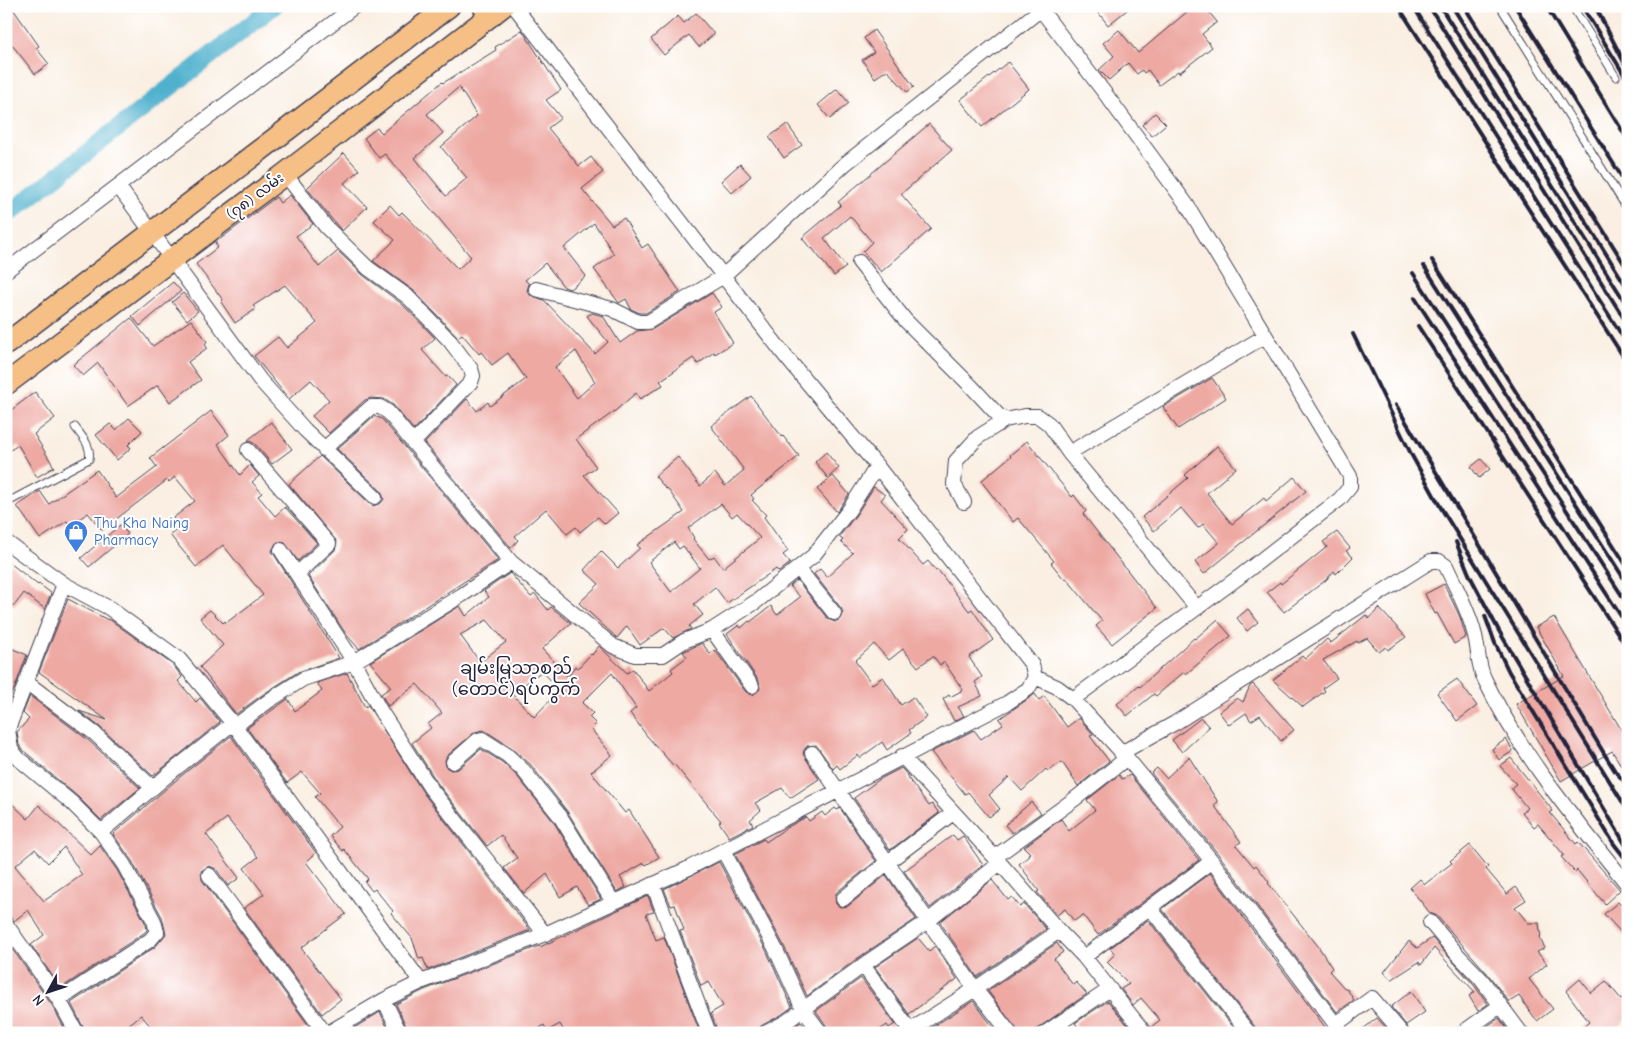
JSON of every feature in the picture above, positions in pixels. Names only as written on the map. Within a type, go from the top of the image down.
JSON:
[{"type":"main road","points":[[6,344],[449,6]]},
{"type":"main road","name":"(၇၈) လမ်း","points":[[6,384],[506,9]]},
{"type":"street","points":[[6,271],[355,6]]},
{"type":"street","points":[[536,289],[612,309],[638,322],[648,322],[722,277],[845,164],[1039,8],[1107,96],[1187,205],[1350,476],[1350,487],[1340,499],[1197,608],[1073,698]]},
{"type":"street","points":[[209,875],[327,1033],[384,1000],[421,982],[545,934],[723,850],[1007,703],[1028,689],[1035,677],[1032,665],[877,466],[786,358],[506,9]]},
{"type":"street","points":[[285,174],[326,227],[368,268],[408,297],[450,341],[471,369],[473,376],[471,382],[413,444]]},
{"type":"street","points":[[118,186],[260,380],[304,430],[375,498]]},
{"type":"street","points":[[859,262],[906,321],[1005,420]]},
{"type":"street","points":[[1069,453],[1265,336]]},
{"type":"street","points":[[324,449],[371,407],[380,407],[388,412],[511,562],[613,646],[635,654],[663,656],[684,641],[712,630],[758,601],[814,556],[850,510],[877,466]]},
{"type":"street","points":[[964,502],[954,484],[956,461],[978,437],[1005,420],[1025,416],[1038,416],[1049,424],[1069,453],[1197,608]]},
{"type":"street","points":[[248,450],[329,544],[297,574]]},
{"type":"street","points":[[9,548],[64,584],[110,608],[179,659],[234,725],[421,982]]},
{"type":"street","points":[[280,550],[354,662],[380,710],[431,789],[545,934]]},
{"type":"street","points":[[765,1033],[786,1022],[863,965],[928,921],[997,860],[1076,798],[1124,755],[1431,561],[1439,561],[1446,566],[1469,616],[1484,679],[1506,719],[1538,769],[1577,822],[1628,885]]},
{"type":"street","points":[[101,832],[175,768],[303,678],[354,662],[462,595],[511,562]]},
{"type":"street","points":[[798,568],[834,613]]},
{"type":"street","points":[[58,1000],[150,940],[157,932],[154,921],[124,865],[101,832],[72,803],[19,759],[11,749],[8,729],[64,584]]},
{"type":"street","points":[[712,630],[752,686]]},
{"type":"street","points":[[1035,677],[1057,687],[1073,698],[1124,755],[1212,861],[1338,1029],[1372,998],[1402,1033]]},
{"type":"street","points":[[26,682],[94,733],[153,788]]},
{"type":"street","points":[[453,762],[478,740],[482,740],[507,755],[523,770],[560,816],[613,902]]},
{"type":"street","points":[[812,753],[975,989],[1010,1033]]},
{"type":"street","points":[[902,756],[1084,957],[1145,1033]]},
{"type":"street","points":[[843,899],[953,813]]},
{"type":"street","points":[[723,850],[775,948],[803,1009],[821,1033]]},
{"type":"street","points":[[1084,957],[1212,861]]},
{"type":"street","points":[[653,884],[709,1033]]},
{"type":"street","points":[[1150,908],[1249,1033]]},
{"type":"street","points":[[1430,922],[1457,954],[1482,979],[1521,1033]]},
{"type":"street","points":[[6,924],[58,1000],[78,1033]]},
{"type":"street","points":[[863,965],[909,1032],[1059,931]]},
{"type":"street","points":[[1045,1033],[1110,989]]},
{"type":"street","points":[[384,1000],[400,1033]]},
{"type":"street","points":[[1462,1033],[1500,1006]]},
{"type":"lane","points":[[1500,6],[1628,210]]},
{"type":"lane","points":[[1572,6],[1616,77]]},
{"type":"lane","points":[[6,503],[89,459],[90,453],[87,444],[75,427]]},
{"type":"building","points":[[6,6],[11,6],[39,46],[36,48],[49,64],[35,74],[13,46],[6,51]]},
{"type":"building","points":[[1093,6],[1132,6],[1108,25]]},
{"type":"building","points":[[1194,6],[1204,6],[1217,22],[1202,34],[1212,47],[1179,73],[1178,71],[1159,85],[1148,70],[1144,73],[1142,70],[1137,74],[1128,63],[1109,80],[1099,70],[1114,56],[1103,43],[1119,30],[1138,53]]},
{"type":"building","points":[[696,13],[714,34],[699,47],[689,35],[664,55],[651,39],[678,16],[684,23]]},
{"type":"building","points":[[522,30],[561,90],[546,100],[561,118],[548,128],[579,166],[591,157],[603,172],[582,189],[612,225],[624,218],[642,248],[648,244],[680,292],[646,313],[640,313],[631,309],[626,299],[619,303],[594,269],[614,254],[594,223],[564,248],[586,276],[570,289],[564,287],[545,263],[525,280],[529,284],[527,291],[530,295],[544,300],[595,354],[608,342],[587,316],[592,313],[603,316],[620,343],[637,331],[653,329],[712,293],[722,307],[714,312],[733,343],[715,354],[714,352],[698,364],[693,358],[660,381],[663,385],[640,399],[636,393],[615,411],[576,439],[596,467],[584,475],[618,513],[605,524],[598,517],[580,532],[576,527],[567,534],[546,509],[515,536],[518,540],[511,548],[425,443],[467,399],[477,411],[488,402],[490,406],[526,379],[508,353],[492,365],[481,352],[479,354],[462,334],[458,337],[414,291],[373,261],[395,240],[374,221],[390,205],[399,215],[402,212],[458,269],[471,257],[385,154],[379,158],[364,138],[377,128],[382,133],[442,82],[496,50],[495,47]],"holes":[[[459,87],[477,116],[441,147],[467,178],[446,196],[415,158],[443,133],[427,114]],[[576,351],[595,382],[577,398],[555,367]]]},
{"type":"building","points":[[874,30],[914,87],[907,92],[887,70],[875,78],[862,60],[874,52],[864,38]]},
{"type":"building","points":[[1008,62],[1029,89],[982,127],[960,100]]},
{"type":"building","points":[[837,89],[849,103],[830,119],[818,105]]},
{"type":"building","points":[[1155,113],[1166,124],[1152,136],[1142,125]]},
{"type":"building","points":[[787,124],[802,145],[784,158],[769,137]]},
{"type":"building","points":[[929,124],[952,150],[901,194],[931,229],[881,272],[863,251],[872,242],[850,216],[824,238],[846,267],[834,276],[802,238],[841,205],[838,202]]},
{"type":"building","points":[[344,153],[359,170],[344,183],[367,207],[342,231],[307,188]]},
{"type":"building","points":[[740,164],[751,176],[732,193],[721,181]]},
{"type":"building","points":[[290,195],[313,224],[296,236],[319,267],[338,251],[363,275],[402,304],[435,338],[422,350],[446,377],[448,376],[456,385],[414,430],[393,405],[384,399],[371,398],[365,400],[329,433],[312,416],[329,400],[311,380],[289,399],[254,356],[278,337],[287,348],[317,323],[285,285],[253,306],[256,309],[235,323],[221,302],[223,300],[196,264],[218,247],[215,243],[276,197],[280,203]]},
{"type":"building","points":[[173,282],[181,291],[140,326],[132,316]]},
{"type":"building","points":[[183,293],[198,311],[187,320],[172,302]]},
{"type":"building","points":[[131,318],[153,346],[191,320],[207,341],[205,344],[207,348],[188,362],[201,380],[170,402],[158,385],[128,406],[98,363],[83,376],[73,365]]},
{"type":"building","points":[[1212,378],[1226,398],[1178,429],[1163,407]]},
{"type":"building","points":[[35,392],[55,418],[34,434],[54,467],[37,477],[18,445],[6,453],[6,414]]},
{"type":"building","points":[[751,396],[799,456],[751,495],[754,499],[752,500],[766,515],[764,517],[788,551],[783,555],[790,563],[779,572],[776,569],[727,603],[715,587],[694,604],[703,615],[689,626],[691,629],[673,638],[664,628],[640,645],[627,626],[617,638],[579,603],[599,584],[584,570],[601,551],[618,568],[640,548],[637,545],[684,512],[667,488],[655,476],[678,457],[700,486],[715,473],[725,486],[744,470],[711,426]],"holes":[[[721,504],[732,517],[737,513],[760,538],[723,568],[714,556],[709,559],[693,539],[688,528]],[[674,542],[679,549],[683,546],[700,568],[671,592],[649,562]]]},
{"type":"building","points":[[211,411],[229,435],[218,444],[240,475],[250,465],[259,476],[252,482],[262,493],[258,496],[275,516],[285,507],[317,543],[298,561],[284,542],[276,543],[272,551],[339,658],[298,672],[236,714],[200,667],[223,645],[200,618],[210,610],[223,623],[225,621],[226,623],[263,595],[223,545],[196,567],[170,535],[181,527],[173,518],[195,501],[175,477],[169,482],[167,480],[102,530],[88,513],[70,525],[67,521],[40,539],[17,506],[40,491],[49,504],[97,470],[116,498],[157,467],[150,458]]},
{"type":"building","points":[[374,416],[382,419],[498,560],[359,649],[346,634],[308,576],[335,550],[337,542],[289,484],[320,456],[369,503],[373,506],[381,503],[384,499],[381,491],[337,449]]},
{"type":"building","points":[[129,418],[142,431],[128,445],[131,448],[117,460],[96,435],[110,424],[116,430]]},
{"type":"building","points":[[271,422],[292,449],[272,464],[255,444],[248,440]]},
{"type":"building","points":[[1027,441],[1072,497],[1074,495],[1086,511],[1083,514],[1157,608],[1112,644],[1096,626],[1102,621],[1051,563],[1054,561],[1018,518],[1013,522],[981,481]]},
{"type":"building","points":[[1217,446],[1236,468],[1207,493],[1232,524],[1264,498],[1266,501],[1294,477],[1306,491],[1204,574],[1195,562],[1219,543],[1203,524],[1198,528],[1181,508],[1154,531],[1142,517],[1188,478],[1185,475]]},
{"type":"building","points":[[826,452],[839,468],[828,478],[815,462]]},
{"type":"building","points":[[1481,459],[1490,469],[1479,478],[1471,467]]},
{"type":"building","points":[[833,476],[849,494],[837,512],[817,489]]},
{"type":"building","points":[[874,487],[885,495],[881,500],[908,529],[899,538],[923,565],[928,561],[936,571],[938,570],[969,611],[972,609],[993,640],[969,657],[982,677],[975,682],[982,696],[958,707],[964,716],[954,721],[943,699],[963,690],[944,662],[940,665],[933,656],[918,667],[903,649],[889,660],[874,644],[855,661],[872,684],[883,677],[901,705],[913,697],[927,717],[909,730],[911,733],[887,750],[882,742],[860,758],[858,755],[840,769],[837,765],[833,769],[816,745],[807,746],[803,754],[819,779],[790,798],[782,788],[755,803],[761,810],[750,820],[753,825],[729,837],[719,822],[721,821],[674,764],[647,736],[630,713],[636,708],[612,673],[582,703],[593,713],[589,717],[596,724],[591,729],[612,755],[591,772],[625,813],[629,810],[659,857],[646,865],[644,863],[620,877],[626,887],[617,892],[567,811],[530,764],[512,748],[487,732],[483,730],[475,732],[447,756],[445,760],[446,767],[451,770],[458,769],[481,749],[502,762],[517,776],[553,821],[601,899],[588,905],[577,887],[560,897],[547,874],[524,893],[504,868],[517,858],[501,835],[487,846],[438,784],[412,743],[431,728],[428,724],[442,713],[417,684],[388,706],[381,694],[391,687],[370,662],[460,606],[466,616],[489,597],[484,591],[510,573],[531,597],[535,594],[548,610],[551,607],[571,623],[542,649],[568,677],[575,666],[578,668],[599,646],[627,673],[633,669],[649,691],[673,672],[671,669],[687,657],[683,652],[702,643],[710,654],[715,650],[745,691],[753,695],[760,689],[759,681],[727,634],[739,625],[741,628],[771,606],[777,615],[800,597],[790,586],[797,580],[828,619],[835,622],[840,619],[843,612],[841,608],[814,574],[820,569],[827,577],[853,553],[841,542],[843,540],[839,537]],"holes":[[[487,620],[506,642],[480,662],[460,635]],[[542,671],[560,690],[534,717],[512,694]]]},
{"type":"building","points":[[120,525],[128,534],[89,567],[81,558]]},
{"type":"building","points":[[1337,532],[1350,548],[1346,551],[1353,557],[1336,574],[1334,571],[1326,580],[1284,612],[1267,592],[1280,582],[1281,584],[1327,547],[1323,542]]},
{"type":"building","points":[[6,560],[51,593],[45,609],[24,593],[14,606],[6,600]]},
{"type":"building","points":[[1444,584],[1460,617],[1466,637],[1454,644],[1425,594]]},
{"type":"building","points":[[68,599],[109,619],[173,665],[182,677],[178,681],[196,702],[200,698],[220,722],[153,776],[100,727],[79,711],[107,720],[39,672]]},
{"type":"building","points":[[1379,608],[1406,637],[1388,650],[1386,647],[1379,652],[1367,638],[1358,643],[1357,641],[1323,660],[1337,678],[1323,688],[1325,691],[1303,707],[1273,680],[1302,656],[1305,659],[1327,639],[1331,643],[1366,615],[1369,619]]},
{"type":"building","points":[[1248,609],[1258,622],[1247,631],[1237,618]]},
{"type":"building","points":[[1554,617],[1628,741],[1628,776],[1612,751],[1561,781],[1516,704],[1564,676],[1536,627]]},
{"type":"building","points":[[1217,620],[1231,636],[1186,674],[1184,672],[1156,696],[1154,694],[1127,716],[1117,704],[1140,687],[1194,638]]},
{"type":"building","points":[[6,646],[27,655],[15,687],[6,703]]},
{"type":"building","points":[[347,673],[365,707],[368,705],[424,794],[530,930],[428,970],[423,958],[419,959],[412,938],[391,913],[393,911],[375,889],[372,891],[365,882],[368,879],[344,849],[343,851],[330,836],[340,827],[315,797],[320,793],[302,772],[287,783],[247,728],[288,699],[295,711],[322,691],[317,683]]},
{"type":"building","points":[[1457,679],[1477,706],[1457,721],[1437,693]]},
{"type":"building","points":[[1253,684],[1294,730],[1281,741],[1260,715],[1251,721],[1246,713],[1229,725],[1219,712],[1237,698],[1243,702],[1250,686]]},
{"type":"building","points":[[1035,694],[1039,700],[1044,696],[1067,727],[1079,718],[1093,734],[1090,736],[1109,761],[1078,786],[1062,762],[1048,771],[1046,769],[1022,791],[1009,777],[989,795],[1000,809],[989,817],[968,792],[965,794],[931,752],[974,730],[981,739],[1003,724],[999,719]]},
{"type":"building","points":[[30,696],[88,740],[140,788],[101,820],[19,745],[17,732],[29,719],[23,713]]},
{"type":"building","points":[[1201,718],[1209,727],[1182,752],[1172,740]]},
{"type":"building","points":[[231,736],[316,853],[306,862],[346,914],[301,948],[341,999],[322,1014],[244,908],[264,894],[244,868],[258,857],[227,818],[206,834],[239,878],[228,886],[216,869],[209,866],[201,871],[202,880],[309,1026],[298,1033],[156,1033],[141,1015],[118,1033],[86,1033],[71,1003],[155,947],[166,934],[162,917],[132,861],[113,834]]},
{"type":"building","points":[[1506,739],[1513,751],[1499,760],[1492,749]]},
{"type":"building","points":[[1189,757],[1218,802],[1214,805],[1241,842],[1236,845],[1254,867],[1256,865],[1318,946],[1332,968],[1329,971],[1347,989],[1354,1000],[1337,1012],[1219,855],[1151,773],[1157,768],[1166,778]]},
{"type":"building","points":[[1511,758],[1553,811],[1550,813],[1576,844],[1578,842],[1620,890],[1605,904],[1577,870],[1575,872],[1561,857],[1564,855],[1538,824],[1534,827],[1522,812],[1527,808],[1511,788],[1516,784],[1500,766]]},
{"type":"building","points":[[901,768],[929,806],[932,804],[939,813],[890,850],[854,798],[880,779]]},
{"type":"building","points":[[1119,775],[1122,779],[1130,775],[1199,860],[1098,935],[1083,915],[1074,921],[1065,909],[1057,915],[1037,892],[1039,891],[1019,864],[1030,853],[1024,847],[1061,819],[1069,831],[1095,810],[1087,800]]},
{"type":"building","points":[[6,798],[28,819],[39,805],[91,855],[100,846],[117,870],[146,924],[147,930],[61,988],[31,945],[44,935],[28,910],[14,921],[10,916],[6,915]],"holes":[[[64,847],[82,875],[44,901],[15,866],[35,849],[48,863]]]},
{"type":"building","points":[[1031,802],[1041,813],[1012,833],[1005,825]]},
{"type":"building","points":[[835,808],[837,810],[840,808],[876,861],[837,892],[835,896],[836,904],[840,907],[848,906],[886,875],[916,919],[858,958],[807,996],[783,944],[735,854],[764,839],[766,842],[806,817],[809,821],[822,812],[825,816]]},
{"type":"building","points":[[953,835],[957,840],[963,836],[983,865],[930,908],[904,871]]},
{"type":"building","points":[[1470,845],[1488,867],[1486,869],[1507,894],[1516,887],[1526,900],[1515,907],[1528,923],[1539,923],[1540,939],[1545,948],[1537,952],[1547,964],[1529,979],[1553,1009],[1537,1021],[1519,996],[1509,1002],[1487,973],[1437,916],[1430,913],[1410,888],[1420,879],[1425,884],[1452,863],[1450,861]]},
{"type":"building","points":[[719,862],[767,952],[792,1007],[761,1026],[756,1033],[718,1033],[711,1013],[723,1006],[709,982],[701,986],[680,931],[684,930],[675,905],[671,906],[664,889]]},
{"type":"building","points":[[1210,873],[1331,1033],[1258,1033],[1162,909]]},
{"type":"building","points":[[992,880],[1008,900],[1012,897],[1020,907],[1024,904],[1046,929],[977,977],[940,922]]},
{"type":"building","points":[[648,896],[654,912],[646,914],[656,940],[664,937],[700,1033],[565,1033],[560,1024],[547,1031],[544,1025],[533,1033],[409,1033],[396,1004],[424,990],[540,947]]},
{"type":"building","points":[[1618,902],[1628,912],[1628,940],[1604,914]]},
{"type":"building","points":[[1148,920],[1238,1033],[1154,1033],[1151,1027],[1160,1020],[1141,998],[1133,1005],[1121,989],[1129,984],[1107,962],[1115,954],[1110,948]]},
{"type":"building","points":[[918,938],[929,951],[935,946],[957,979],[909,1014],[875,967]]},
{"type":"building","points":[[1432,938],[1474,985],[1488,1004],[1478,1011],[1469,996],[1475,992],[1434,948],[1421,965],[1419,962],[1391,980],[1384,972],[1409,941],[1417,948]]},
{"type":"building","points":[[6,940],[52,1005],[67,1033],[6,1033]]},
{"type":"building","points":[[1057,943],[1063,952],[1054,959],[1073,985],[1076,982],[1087,994],[1031,1033],[1019,1033],[988,991]]},
{"type":"building","points":[[861,978],[895,1024],[889,1028],[887,1025],[875,1033],[830,1033],[816,1011]]},
{"type":"building","points":[[1580,979],[1591,993],[1606,981],[1621,999],[1628,993],[1628,1018],[1613,1033],[1577,1033],[1589,1022],[1566,991]]},
{"type":"building","points":[[1411,991],[1425,1012],[1406,1025],[1391,1007]]},
{"type":"building","points":[[973,1001],[994,1028],[987,1033],[923,1033]]},
{"type":"building","points":[[1108,1001],[1134,1033],[1082,1033],[1075,1023]]},
{"type":"building","points":[[380,1012],[390,1033],[346,1033]]},
{"type":"building","points":[[1377,1018],[1389,1031],[1386,1033],[1358,1033]]},
{"type":"building","points":[[1499,1018],[1510,1033],[1491,1033],[1486,1027]]},
{"type":"building","points":[[801,1022],[810,1033],[784,1033],[791,1029]]},
{"type":"waterway","points":[[6,216],[274,6]]},
{"type":"railway","points":[[1413,6],[1628,345]]},
{"type":"railway","points":[[1429,6],[1628,325]]},
{"type":"railway","points":[[1440,6],[1628,307]]},
{"type":"railway","points":[[1452,6],[1628,289]]},
{"type":"railway","points":[[1464,6],[1628,270]]},
{"type":"railway","points":[[1515,6],[1628,187]]},
{"type":"railway","points":[[1546,6],[1628,140]]},
{"type":"railway","points":[[1582,6],[1628,81]]},
{"type":"railway","points":[[1595,6],[1627,68]]},
{"type":"railway","points":[[1626,6],[1628,15]]},
{"type":"railway","points":[[1402,12],[1628,364]]},
{"type":"railway","points":[[1432,260],[1628,568]]},
{"type":"railway","points":[[1424,266],[1628,585]]},
{"type":"railway","points":[[1413,273],[1628,605]]},
{"type":"railway","points":[[1415,298],[1628,627]]},
{"type":"railway","points":[[1418,326],[1628,649]]},
{"type":"railway","points":[[1353,334],[1411,454],[1441,508],[1628,811]]},
{"type":"railway","points":[[1396,405],[1605,755],[1615,771],[1628,786]]},
{"type":"railway","points":[[1456,542],[1469,574],[1499,631],[1628,849]]},
{"type":"railway","points":[[1485,616],[1509,672],[1614,844],[1628,862]]},
{"type":"place","name":"Thu Kha Naing Pharmacy","points":[[76,553]]},
{"type":"district","name":"ချမ်းမြသာစည် (တောင်)ရပ်ကွက်","points":[[516,678]]}]
